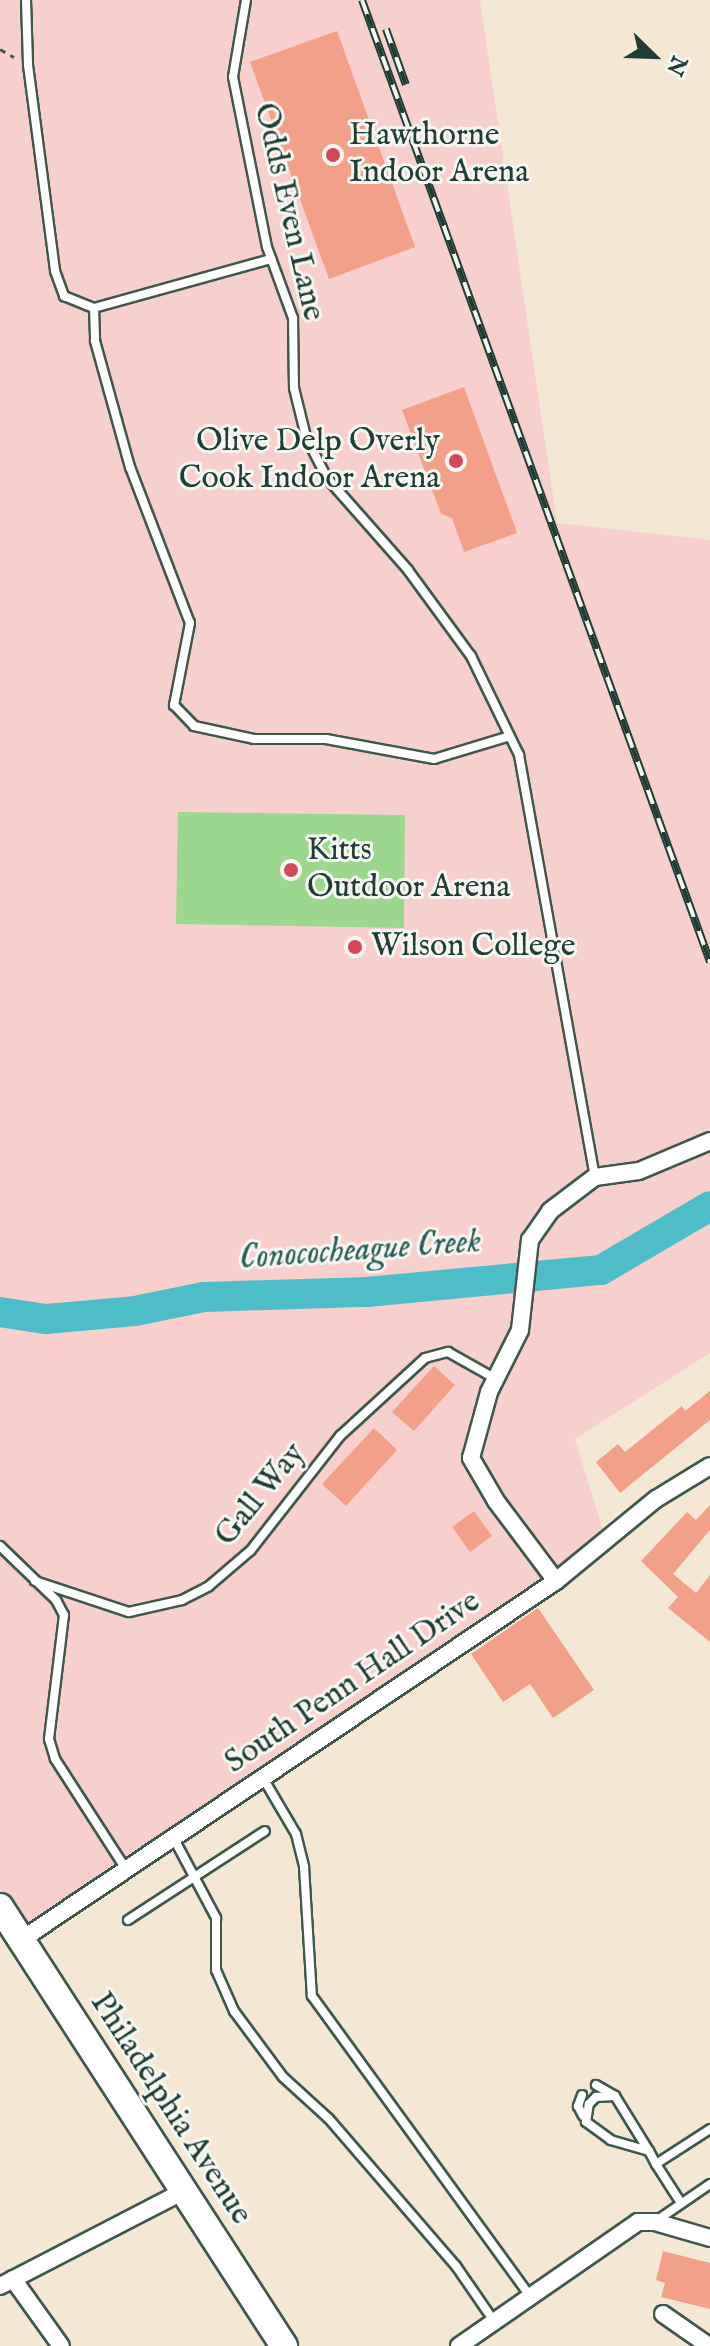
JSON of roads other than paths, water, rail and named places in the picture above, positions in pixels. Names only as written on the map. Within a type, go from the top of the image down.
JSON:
[{"type":"main road","name":"Philadelphia Avenue","points":[[0,1907],[284,2346]]},
{"type":"street","points":[[556,1581],[496,1501],[471,1458],[496,1379],[522,1320],[523,1268],[530,1240],[550,1211],[595,1177],[639,1171],[710,1141]]},
{"type":"street","name":"South Penn Hall Drive","points":[[21,1940],[556,1581],[656,1499],[710,1466]]},
{"type":"street","points":[[61,2346],[7,2283],[182,2192]]},
{"type":"street","points":[[459,2346],[638,2222],[655,2222],[710,2238]]},
{"type":"street","points":[[663,2314],[709,2346]]},
{"type":"lane","points":[[26,0],[28,65],[55,271],[64,296],[94,308],[271,259]]},
{"type":"lane","name":"Odds Even Lane","points":[[246,0],[233,77],[271,259],[293,318],[294,388],[306,437],[327,478],[408,570],[471,656],[519,755],[595,1177]]},
{"type":"lane","points":[[94,308],[95,341],[130,467],[190,623],[174,705],[194,726],[254,739],[326,739],[434,759],[510,736]]},
{"type":"lane","name":"Gall Way","points":[[0,1546],[35,1581],[129,1612],[182,1600],[241,1560],[340,1436],[425,1358],[448,1352],[496,1379]]},
{"type":"lane","points":[[35,1581],[64,1615],[49,1739],[55,1759],[126,1869]]},
{"type":"lane","points":[[262,1777],[296,1834],[304,1867],[312,1996],[530,2296]]},
{"type":"lane","points":[[128,1920],[265,1831]]},
{"type":"lane","points":[[173,1837],[216,1918],[216,1970],[234,2011],[283,2077],[329,2119],[456,2266],[494,2321]]},
{"type":"lane","points":[[596,2085],[615,2096],[681,2203]]},
{"type":"lane","points":[[582,2095],[578,2106],[586,2122],[611,2140],[649,2151]]},
{"type":"lane","points":[[586,2122],[585,2111],[596,2097],[615,2096]]},
{"type":"lane","points":[[656,2164],[710,2129]]},
{"type":"lane","points":[[655,2222],[710,2184]]},
{"type":"waterway","name":"Conococheague Creek","points":[[0,1312],[46,1319],[135,1311],[204,1297],[367,1292],[601,1270],[710,1206]]},
{"type":"railway","points":[[362,0],[710,962]]},
{"type":"railway","points":[[386,29],[406,85]]},
{"type":"place","name":"Hawthorne Indoor Arena","points":[[333,155]]},
{"type":"place","name":"Olive Delp Overly Cook Indoor Arena","points":[[456,461]]},
{"type":"place","name":"Kitts Outdoor Arena","points":[[291,870]]},
{"type":"place","name":"Wilson College","points":[[355,947]]}]
